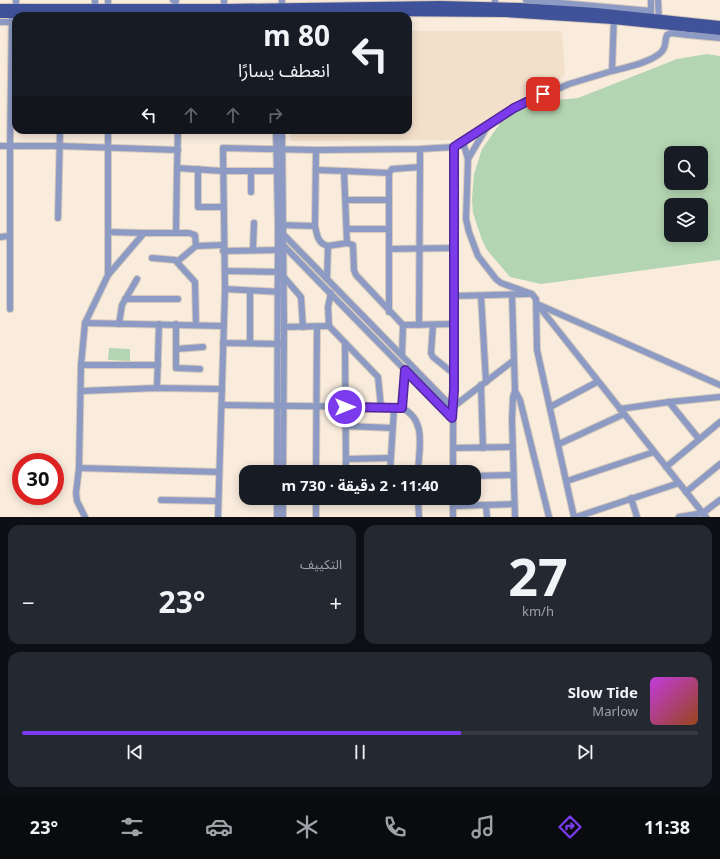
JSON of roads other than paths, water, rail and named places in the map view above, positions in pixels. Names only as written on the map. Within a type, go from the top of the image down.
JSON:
[{"type":"main road","points":[[0,8],[95,3],[108,9],[174,4],[243,12]]},
{"type":"main road","points":[[0,14],[15,7],[227,9],[275,11],[282,3],[495,3],[614,17]]},
{"type":"main road","points":[[412,13],[506,13],[614,17],[720,25]]},
{"type":"main road","points":[[654,19],[688,31],[720,31]]},
{"type":"street","points":[[526,0],[654,19]]},
{"type":"street","points":[[652,0],[654,19]]},
{"type":"street","points":[[654,19],[658,0]]},
{"type":"street","points":[[612,71],[614,17]]},
{"type":"street","points":[[0,22],[12,22]]},
{"type":"street","points":[[218,517],[217,501],[222,406],[225,289],[222,150],[225,147],[316,150],[420,149],[454,147],[514,108],[543,94],[634,65],[656,56],[664,49],[666,37],[669,34],[688,31],[720,38]]},
{"type":"street","points":[[10,309],[10,145],[12,82]]},
{"type":"street","points":[[468,159],[488,125]]},
{"type":"street","points":[[58,218],[60,134]]},
{"type":"street","points":[[108,134],[108,275]]},
{"type":"street","points":[[176,233],[178,134]]},
{"type":"street","points":[[277,134],[280,149]]},
{"type":"street","points":[[280,465],[280,407],[276,344],[281,274],[280,149],[282,134]]},
{"type":"street","points":[[463,142],[468,159],[466,219],[468,232],[478,256],[501,283],[532,294],[537,304],[597,382],[704,515]]},
{"type":"street","points":[[0,146],[60,146],[178,150]]},
{"type":"street","points":[[453,465],[452,418],[454,374],[454,147]]},
{"type":"street","points":[[419,325],[420,149]]},
{"type":"street","points":[[316,150],[315,226],[322,244],[328,246],[351,243],[354,247],[354,270],[356,274],[403,325],[453,324]]},
{"type":"street","points":[[390,312],[388,229],[389,173],[392,169],[420,167]]},
{"type":"street","points":[[178,168],[222,171],[280,171]]},
{"type":"street","points":[[198,169],[198,207],[223,207]]},
{"type":"street","points":[[316,170],[389,173]]},
{"type":"street","points":[[250,171],[251,192]]},
{"type":"street","points":[[344,171],[347,244]]},
{"type":"street","points":[[346,200],[388,200]]},
{"type":"street","points":[[253,249],[254,223]]},
{"type":"street","points":[[281,225],[315,226]]},
{"type":"street","points":[[281,225],[284,235],[327,280]]},
{"type":"street","points":[[347,229],[388,229]]},
{"type":"street","points":[[108,232],[193,234],[196,237],[196,246]]},
{"type":"street","points":[[85,517],[77,501],[81,365],[85,323],[108,275],[144,233]]},
{"type":"street","points":[[281,248],[284,235]]},
{"type":"street","points":[[0,237],[10,236]]},
{"type":"street","points":[[178,261],[196,246],[253,249],[281,248],[330,289],[408,360],[453,408]]},
{"type":"street","points":[[328,246],[327,280],[330,289],[452,418]]},
{"type":"street","points":[[389,249],[454,248]]},
{"type":"street","points":[[152,258],[170,258],[178,261],[193,279],[196,286],[196,325]]},
{"type":"street","points":[[225,271],[281,274],[301,297],[303,327]]},
{"type":"street","points":[[119,324],[119,313],[137,278]]},
{"type":"street","points":[[225,289],[250,292],[280,292]]},
{"type":"street","points":[[330,289],[328,306],[329,326],[378,378],[381,407]]},
{"type":"street","points":[[250,292],[250,343]]},
{"type":"street","points":[[280,292],[284,327],[280,407]]},
{"type":"street","points":[[453,296],[532,294]]},
{"type":"street","points":[[512,295],[515,390],[512,411],[512,447],[515,517]]},
{"type":"street","points":[[481,296],[483,448]]},
{"type":"street","points":[[125,299],[178,299]]},
{"type":"street","points":[[537,304],[720,385]]},
{"type":"street","points":[[537,304],[537,350],[575,517],[679,483]]},
{"type":"street","points":[[85,323],[223,326]]},
{"type":"street","points":[[157,388],[159,324]]},
{"type":"street","points":[[176,324],[177,369],[200,369]]},
{"type":"street","points":[[402,355],[403,325]]},
{"type":"street","points":[[432,325],[431,353],[433,357],[454,374]]},
{"type":"street","points":[[284,327],[329,326]]},
{"type":"street","points":[[316,465],[317,327]]},
{"type":"street","points":[[345,342],[346,465]]},
{"type":"street","points":[[223,343],[284,344]]},
{"type":"street","points":[[176,349],[203,347]]},
{"type":"street","points":[[402,408],[404,368],[408,360]]},
{"type":"street","points":[[453,408],[513,360]]},
{"type":"street","points":[[81,365],[158,365]]},
{"type":"street","points":[[550,407],[597,382]]},
{"type":"street","points":[[81,391],[157,388],[222,389]]},
{"type":"street","points":[[515,390],[524,414],[550,517]]},
{"type":"street","points":[[559,444],[622,412],[669,402],[720,397]]},
{"type":"street","points":[[669,402],[699,439]]},
{"type":"street","points":[[222,406],[402,408],[413,415],[419,426],[418,465]]},
{"type":"street","points":[[390,465],[394,409]]},
{"type":"street","points":[[666,467],[720,422]]},
{"type":"street","points":[[345,426],[392,428]]},
{"type":"street","points":[[454,448],[512,447]]},
{"type":"street","points":[[567,481],[654,452]]},
{"type":"street","points":[[346,459],[390,458]]},
{"type":"street","points":[[686,492],[720,464]]},
{"type":"street","points":[[79,468],[219,472]]},
{"type":"street","points":[[481,476],[513,475]]},
{"type":"street","points":[[631,498],[637,517]]},
{"type":"street","points":[[160,500],[217,501]]},
{"type":"street","points":[[680,517],[704,515],[720,500]]},
{"type":"street","points":[[454,516],[453,506],[514,504]]},
{"type":"street","points":[[277,505],[277,517]]},
{"type":"street","points":[[283,505],[283,517]]},
{"type":"street","points":[[316,505],[316,517]]},
{"type":"street","points":[[418,505],[419,517]]},
{"type":"street","points":[[486,506],[487,517]]}]
